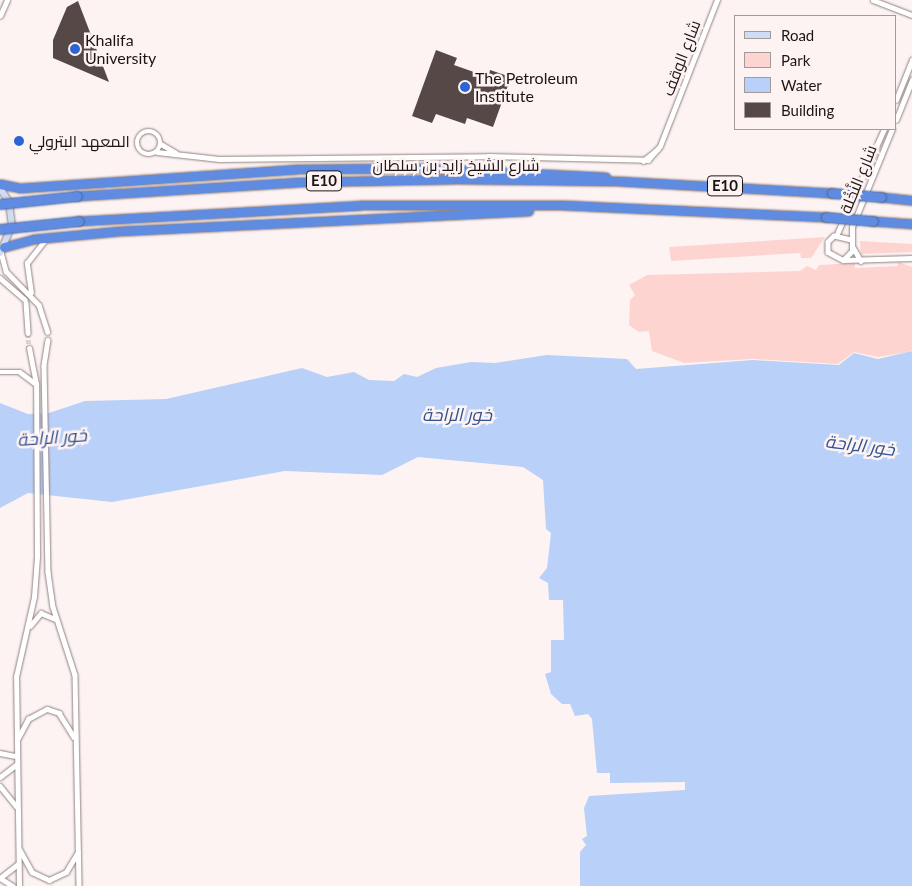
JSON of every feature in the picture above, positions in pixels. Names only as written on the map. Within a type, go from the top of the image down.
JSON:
[{"type":"highway","points":[[0,186],[20,188],[195,173],[383,168],[586,173],[617,181]]},
{"type":"highway","name":"شارع الشيخ زايد بن سلطان","points":[[0,204],[77,196],[300,182],[617,181],[832,193],[912,200]]},
{"type":"highway","name":"E10","points":[[0,229],[79,221],[362,205],[598,207],[826,217],[912,224]]},
{"type":"highway","points":[[2,251],[62,236],[598,207]]},
{"type":"main road","points":[[0,186],[12,214],[2,251]]},
{"type":"street","points":[[0,16],[7,0]]},
{"type":"street","name":"شارع الوقف","points":[[182,156],[488,156],[643,161],[660,146],[717,0]]},
{"type":"street","points":[[873,0],[912,15]]},
{"type":"street","points":[[897,98],[912,60]]},
{"type":"street","points":[[897,118],[912,80]]},
{"type":"street","name":"شارع النَّخْلة","points":[[837,234],[884,130]]},
{"type":"street","name":"شارع النَّخْلة","points":[[851,240],[852,226],[892,130]]},
{"type":"street","points":[[153,131],[161,144],[182,156],[157,152],[141,153],[138,137],[153,131]]},
{"type":"street","points":[[157,152],[161,144]]},
{"type":"street","points":[[861,261],[851,240],[837,234],[827,248],[831,256],[843,260],[861,261],[912,258]]},
{"type":"street","points":[[48,332],[32,294],[26,270],[30,254],[41,242],[62,236]]},
{"type":"street","points":[[843,260],[853,246]]},
{"type":"street","points":[[2,251],[6,272],[32,294]]},
{"type":"street","points":[[0,278],[26,301],[28,333]]},
{"type":"street","points":[[48,340],[44,366],[48,572],[58,622],[73,666],[79,886]]},
{"type":"street","points":[[19,886],[16,677],[34,597],[38,507],[35,366],[29,348]]},
{"type":"street","points":[[0,372],[20,372],[36,384]]},
{"type":"street","points":[[26,633],[41,613],[58,622]]},
{"type":"street","points":[[16,743],[28,719],[47,709],[59,713],[76,740]]},
{"type":"street","points":[[0,753],[16,756]]},
{"type":"street","points":[[2,775],[16,765]]},
{"type":"street","points":[[0,786],[18,810]]},
{"type":"street","points":[[19,847],[32,872],[49,880],[66,872],[78,851]]},
{"type":"street","points":[[13,886],[0,878],[18,864]]},
{"type":"green space","points":[[825,237],[811,258],[801,258],[800,253],[671,261],[669,247]]},
{"type":"green space","points":[[860,241],[912,244],[912,252],[861,254]]},
{"type":"green space","points":[[898,262],[912,267],[912,350],[908,352],[878,357],[854,352],[838,364],[753,359],[684,363],[652,351],[649,331],[639,332],[629,325],[630,300],[635,295],[629,285],[647,275],[800,271],[807,266],[816,270],[819,265],[855,263],[855,268],[898,266]]},
{"type":"water","name":"خور الراحة","points":[[912,351],[912,886],[580,886],[580,852],[586,845],[582,839],[587,836],[584,808],[589,796],[685,790],[685,782],[610,783],[610,773],[597,773],[592,719],[588,714],[575,716],[570,704],[562,704],[551,694],[545,674],[551,672],[551,640],[564,640],[563,600],[549,600],[548,583],[539,578],[547,568],[551,533],[546,529],[543,480],[523,467],[418,457],[382,475],[285,471],[112,502],[28,493],[0,508],[0,403],[28,414],[49,413],[85,401],[166,399],[302,368],[327,377],[354,372],[369,380],[394,381],[404,374],[417,377],[436,368],[471,362],[495,363],[547,355],[627,359],[636,369],[753,360],[839,365],[854,353],[878,359]]},
{"type":"building","name":"Khalifa University","points":[[78,1],[109,82],[53,58],[53,40],[67,7]]},
{"type":"building","name":"The Petroleum Institute","points":[[436,50],[457,58],[454,65],[488,77],[490,70],[511,77],[493,127],[467,118],[465,124],[436,114],[432,123],[412,116]]},
{"type":"tunnel","points":[[28,333],[29,349]]},
{"type":"place","name":"Khalifa University","points":[[75,49]]},
{"type":"place","name":"The Petroleum Institute","points":[[465,87]]},
{"type":"place","name":"المعهد البترولي","points":[[19,141]]}]
